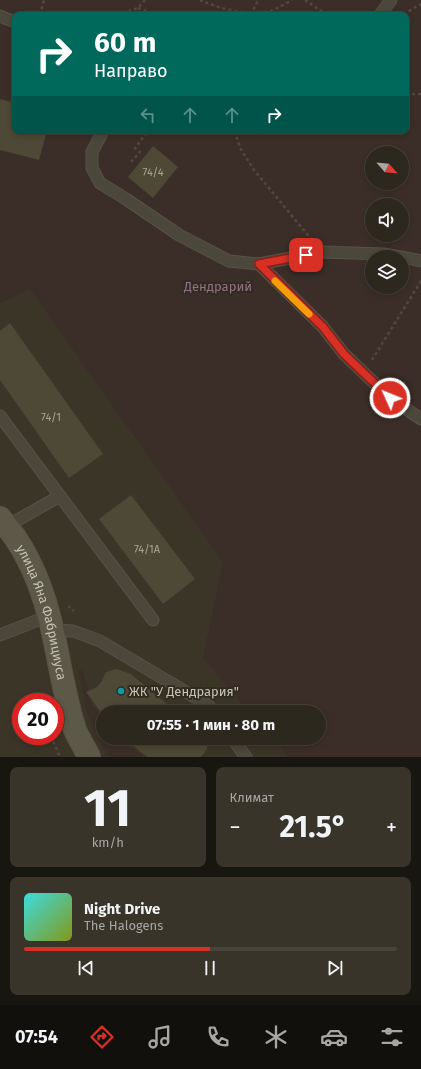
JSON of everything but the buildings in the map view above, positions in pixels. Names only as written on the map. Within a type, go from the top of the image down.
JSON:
[{"type":"main road","name":"улица Яна Фабрициуса","points":[[3,522],[25,554],[38,580],[51,623],[66,698],[76,731],[89,757]]},
{"type":"lane","points":[[382,12],[391,0]]},
{"type":"lane","points":[[0,16],[12,21]]},
{"type":"lane","points":[[101,134],[92,152],[92,168],[100,183],[179,235],[229,261],[259,264],[321,252],[365,253]]},
{"type":"lane","points":[[409,259],[421,261]]},
{"type":"lane","points":[[259,264],[323,327],[344,354],[390,398],[421,419]]},
{"type":"lane","points":[[0,416],[153,620]]},
{"type":"lane","points":[[3,522],[60,496]]},
{"type":"lane","points":[[0,635],[51,623],[100,641],[208,705]]},
{"type":"lane","points":[[237,745],[246,757]]},
{"type":"path","points":[[41,12],[44,0]]},
{"type":"path","points":[[126,12],[138,8],[146,0]]},
{"type":"path","points":[[200,0],[222,9],[239,12]]},
{"type":"path","points":[[252,12],[258,0]]},
{"type":"path","points":[[264,12],[270,11],[292,0]]},
{"type":"path","points":[[305,0],[322,12]]},
{"type":"path","points":[[407,12],[421,4]]},
{"type":"path","points":[[138,8],[148,12]]},
{"type":"path","points":[[409,94],[421,94]]},
{"type":"path","points":[[131,162],[140,152],[135,148],[146,134]]},
{"type":"path","points":[[236,134],[240,148],[254,170],[321,252]]},
{"type":"path","points":[[364,372],[421,280]]},
{"type":"path","points":[[54,745],[60,757]]},
{"type":"green space","name":"Дендрарий","points":[[0,0],[421,0],[421,757],[288,757],[278,745],[326,745],[326,705],[243,705],[203,658],[223,562],[30,289],[0,303]]},
{"type":"green space","points":[[81,669],[83,671],[90,701],[96,709],[96,733],[87,713],[79,671]]},
{"type":"green space","points":[[102,746],[128,746],[144,757],[109,757]]},
{"type":"slow traffic","points":[[275,281],[309,314]]},
{"type":"place","name":"ЖК \"У Дендрария\"","points":[[121,691]]},
{"type":"route","points":[[306,255],[259,264],[323,327],[344,354],[390,398]]}]
